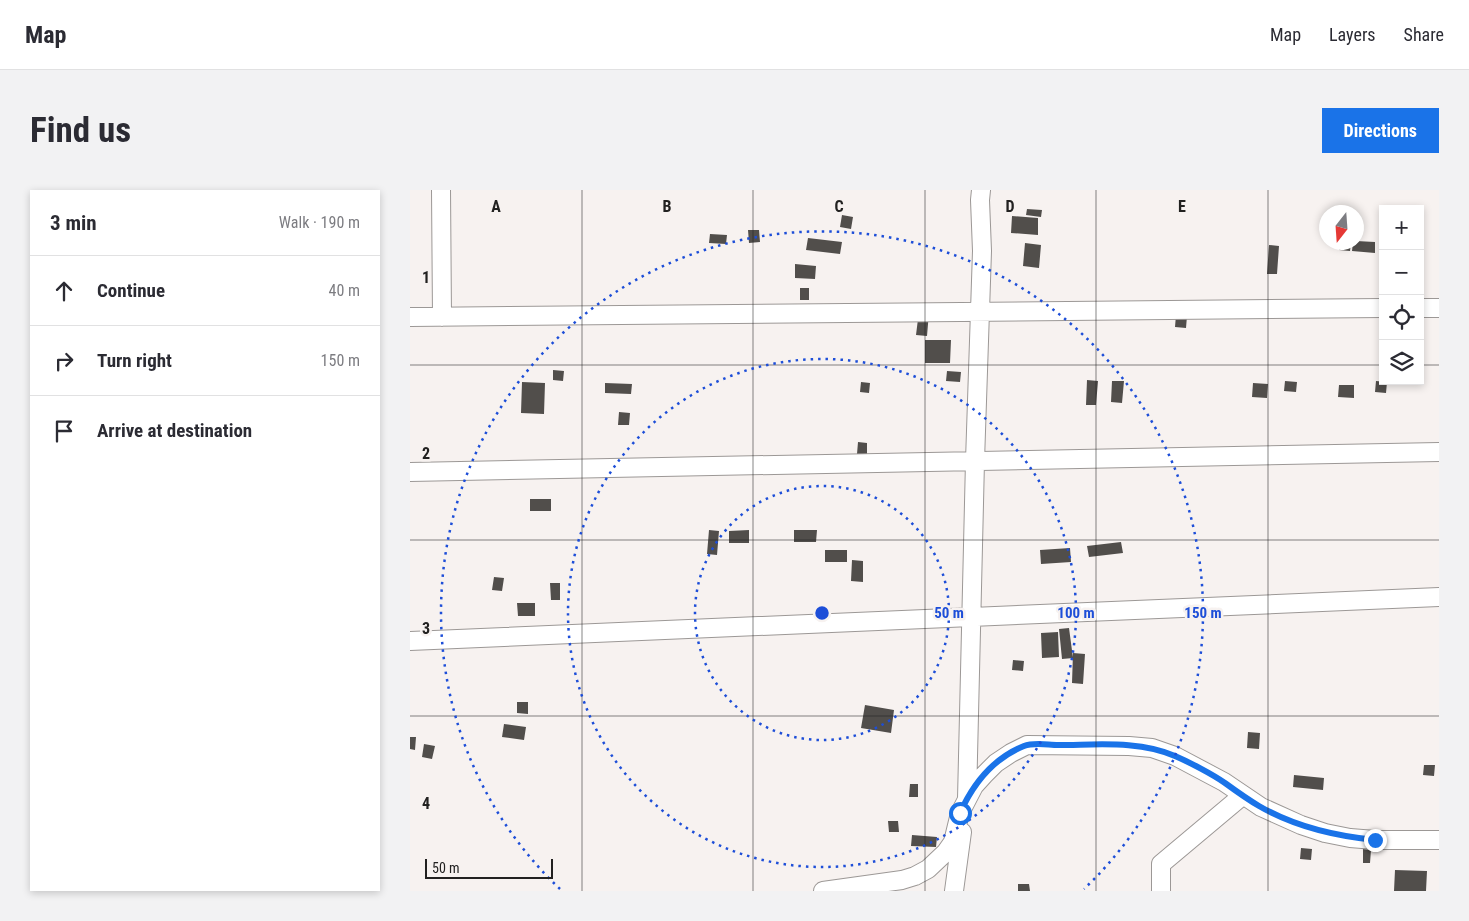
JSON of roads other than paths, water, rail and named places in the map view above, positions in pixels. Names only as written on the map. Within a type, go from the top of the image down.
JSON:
[{"type":"street","points":[[441,190],[442,317]]},
{"type":"street","points":[[954,891],[966,799],[982,251],[981,190]]},
{"type":"street","points":[[410,317],[1379,308]]},
{"type":"street","points":[[1424,308],[1439,308]]},
{"type":"street","points":[[410,472],[1439,452]]},
{"type":"street","points":[[410,641],[1439,598]]},
{"type":"street","points":[[824,891],[902,880],[928,869],[946,852],[953,842],[958,820],[966,799],[984,775],[996,763],[1027,745],[1152,748],[1175,756],[1224,782],[1242,796],[1301,826],[1350,838],[1439,840]]},
{"type":"street","points":[[1162,891],[1161,864],[1242,796]]}]
